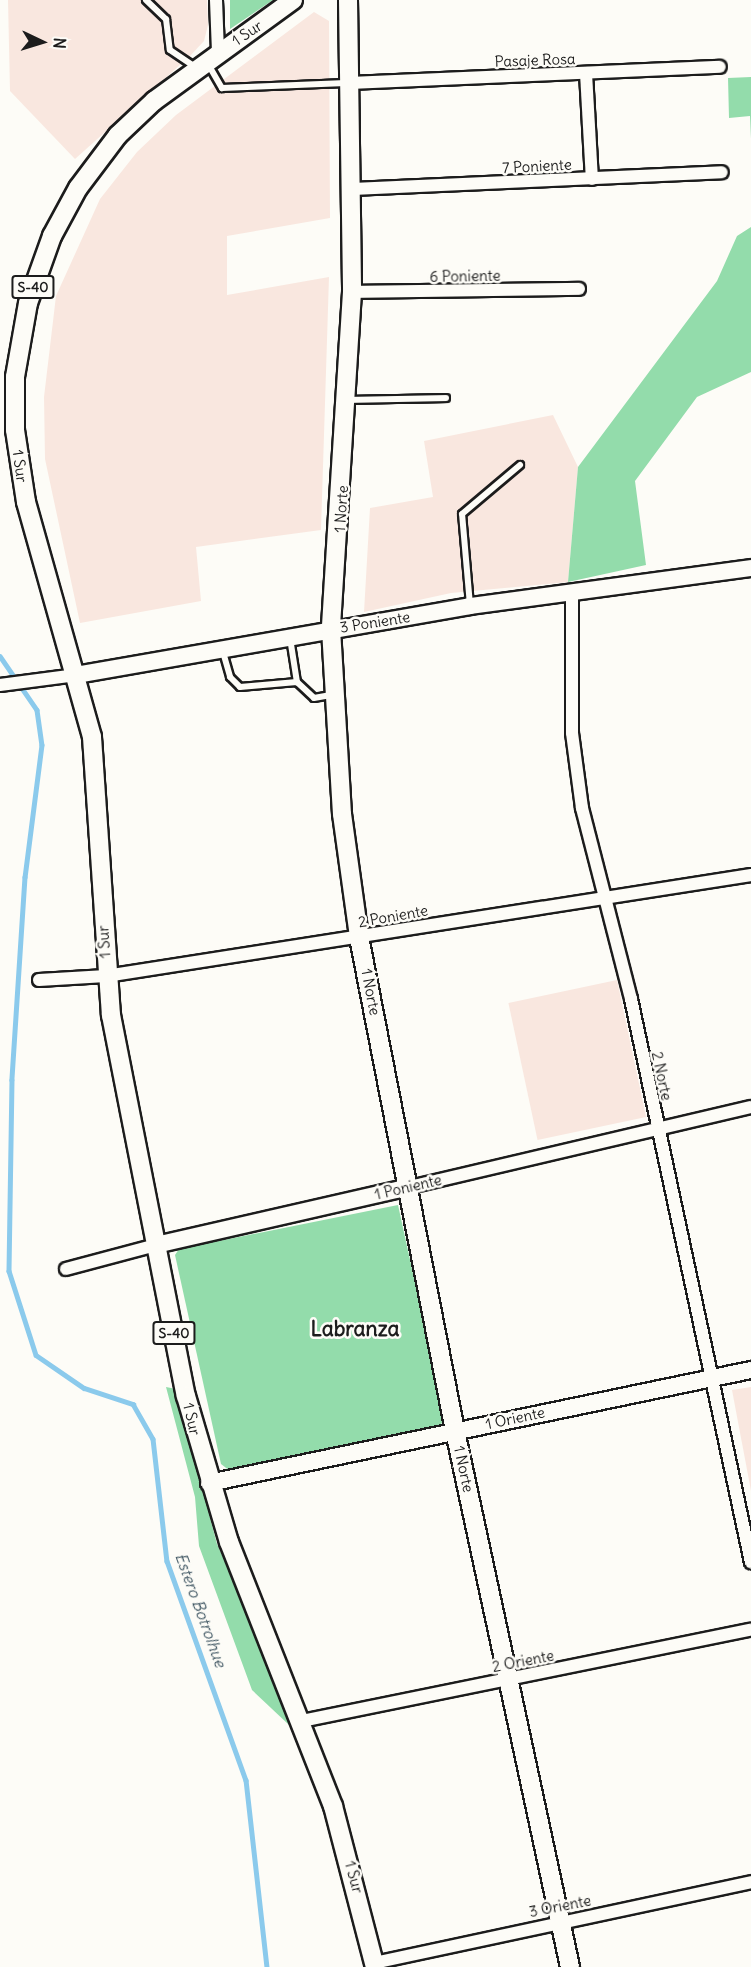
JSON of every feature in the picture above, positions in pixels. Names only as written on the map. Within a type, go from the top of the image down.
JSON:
[{"type":"main road","name":"1 Sur","points":[[293,0],[207,60],[134,119],[78,188],[49,244],[22,325],[14,403],[21,478],[92,737],[106,976],[156,1245],[208,1483],[302,1721],[347,1848],[375,1965]]},
{"type":"main road","points":[[336,0],[349,25]]},
{"type":"main road","name":"1 Norte","points":[[348,0],[353,189],[352,292],[348,400],[331,629],[331,695],[359,937],[410,1187],[455,1431],[570,1967]]},
{"type":"street","points":[[207,60],[216,0]]},
{"type":"street","name":"Pasaje Rosa","points":[[351,83],[720,67]]},
{"type":"street","points":[[586,73],[592,179]]},
{"type":"street","name":"7 Poniente","points":[[353,189],[722,172]]},
{"type":"street","name":"6 Poniente","points":[[352,292],[579,289]]},
{"type":"street","name":"3 Poniente","points":[[1,685],[76,675],[470,606],[751,568]]},
{"type":"street","name":"2 Norte","points":[[572,593],[572,733],[582,808],[658,1126],[751,1562]]},
{"type":"street","name":"2 Poniente","points":[[39,980],[106,976],[359,937],[604,895],[751,875]]},
{"type":"street","name":"1 Poniente","points":[[66,1269],[156,1245],[410,1187],[658,1126],[751,1107]]},
{"type":"street","name":"1 Oriente","points":[[208,1483],[751,1370]]},
{"type":"street","name":"2 Oriente","points":[[302,1721],[751,1630]]},
{"type":"street","name":"3 Oriente","points":[[375,1965],[560,1922],[751,1882]]},
{"type":"lane","points":[[146,0],[166,19],[170,50],[207,60],[222,88],[351,83]]},
{"type":"lane","points":[[348,400],[446,398]]},
{"type":"lane","points":[[470,606],[462,514],[520,465]]},
{"type":"lane","points":[[290,636],[297,682],[314,698],[331,695]]},
{"type":"lane","points":[[222,649],[230,677],[240,687],[297,682]]},
{"type":"shaded area","points":[[8,0],[207,0],[208,25],[204,41],[190,56],[75,159],[10,91]]},
{"type":"shaded area","points":[[314,12],[329,21],[330,218],[227,236],[227,295],[329,277],[321,530],[196,547],[201,601],[80,623],[45,459],[44,397],[56,296],[100,199],[137,152],[176,115]]},
{"type":"shaded area","points":[[553,415],[578,467],[568,582],[451,593],[364,612],[370,508],[433,497],[424,441]]},
{"type":"shaded area","points":[[617,980],[646,1117],[538,1140],[508,1003]]},
{"type":"shaded area","points":[[751,1387],[751,1491],[732,1390]]},
{"type":"green space","points":[[230,0],[273,0],[230,29]]},
{"type":"green space","points":[[751,77],[751,139],[750,116],[729,118],[728,78]]},
{"type":"green space","points":[[751,227],[751,372],[697,397],[635,481],[646,565],[568,582],[578,467],[717,281],[737,236]]},
{"type":"green space","points":[[398,1205],[445,1419],[437,1429],[230,1471],[221,1464],[175,1255],[179,1249]]},
{"type":"green space","points":[[166,1387],[176,1389],[217,1544],[305,1740],[252,1690],[199,1546],[195,1497]]},
{"type":"waterway","name":"Estero Botrolhue","points":[[0,656],[37,710],[42,745],[25,877],[12,1080],[9,1271],[36,1355],[84,1388],[133,1404],[153,1439],[167,1561],[246,1780],[267,1967]]},
{"type":"district","name":"Labranza","points":[[355,1329]]}]
